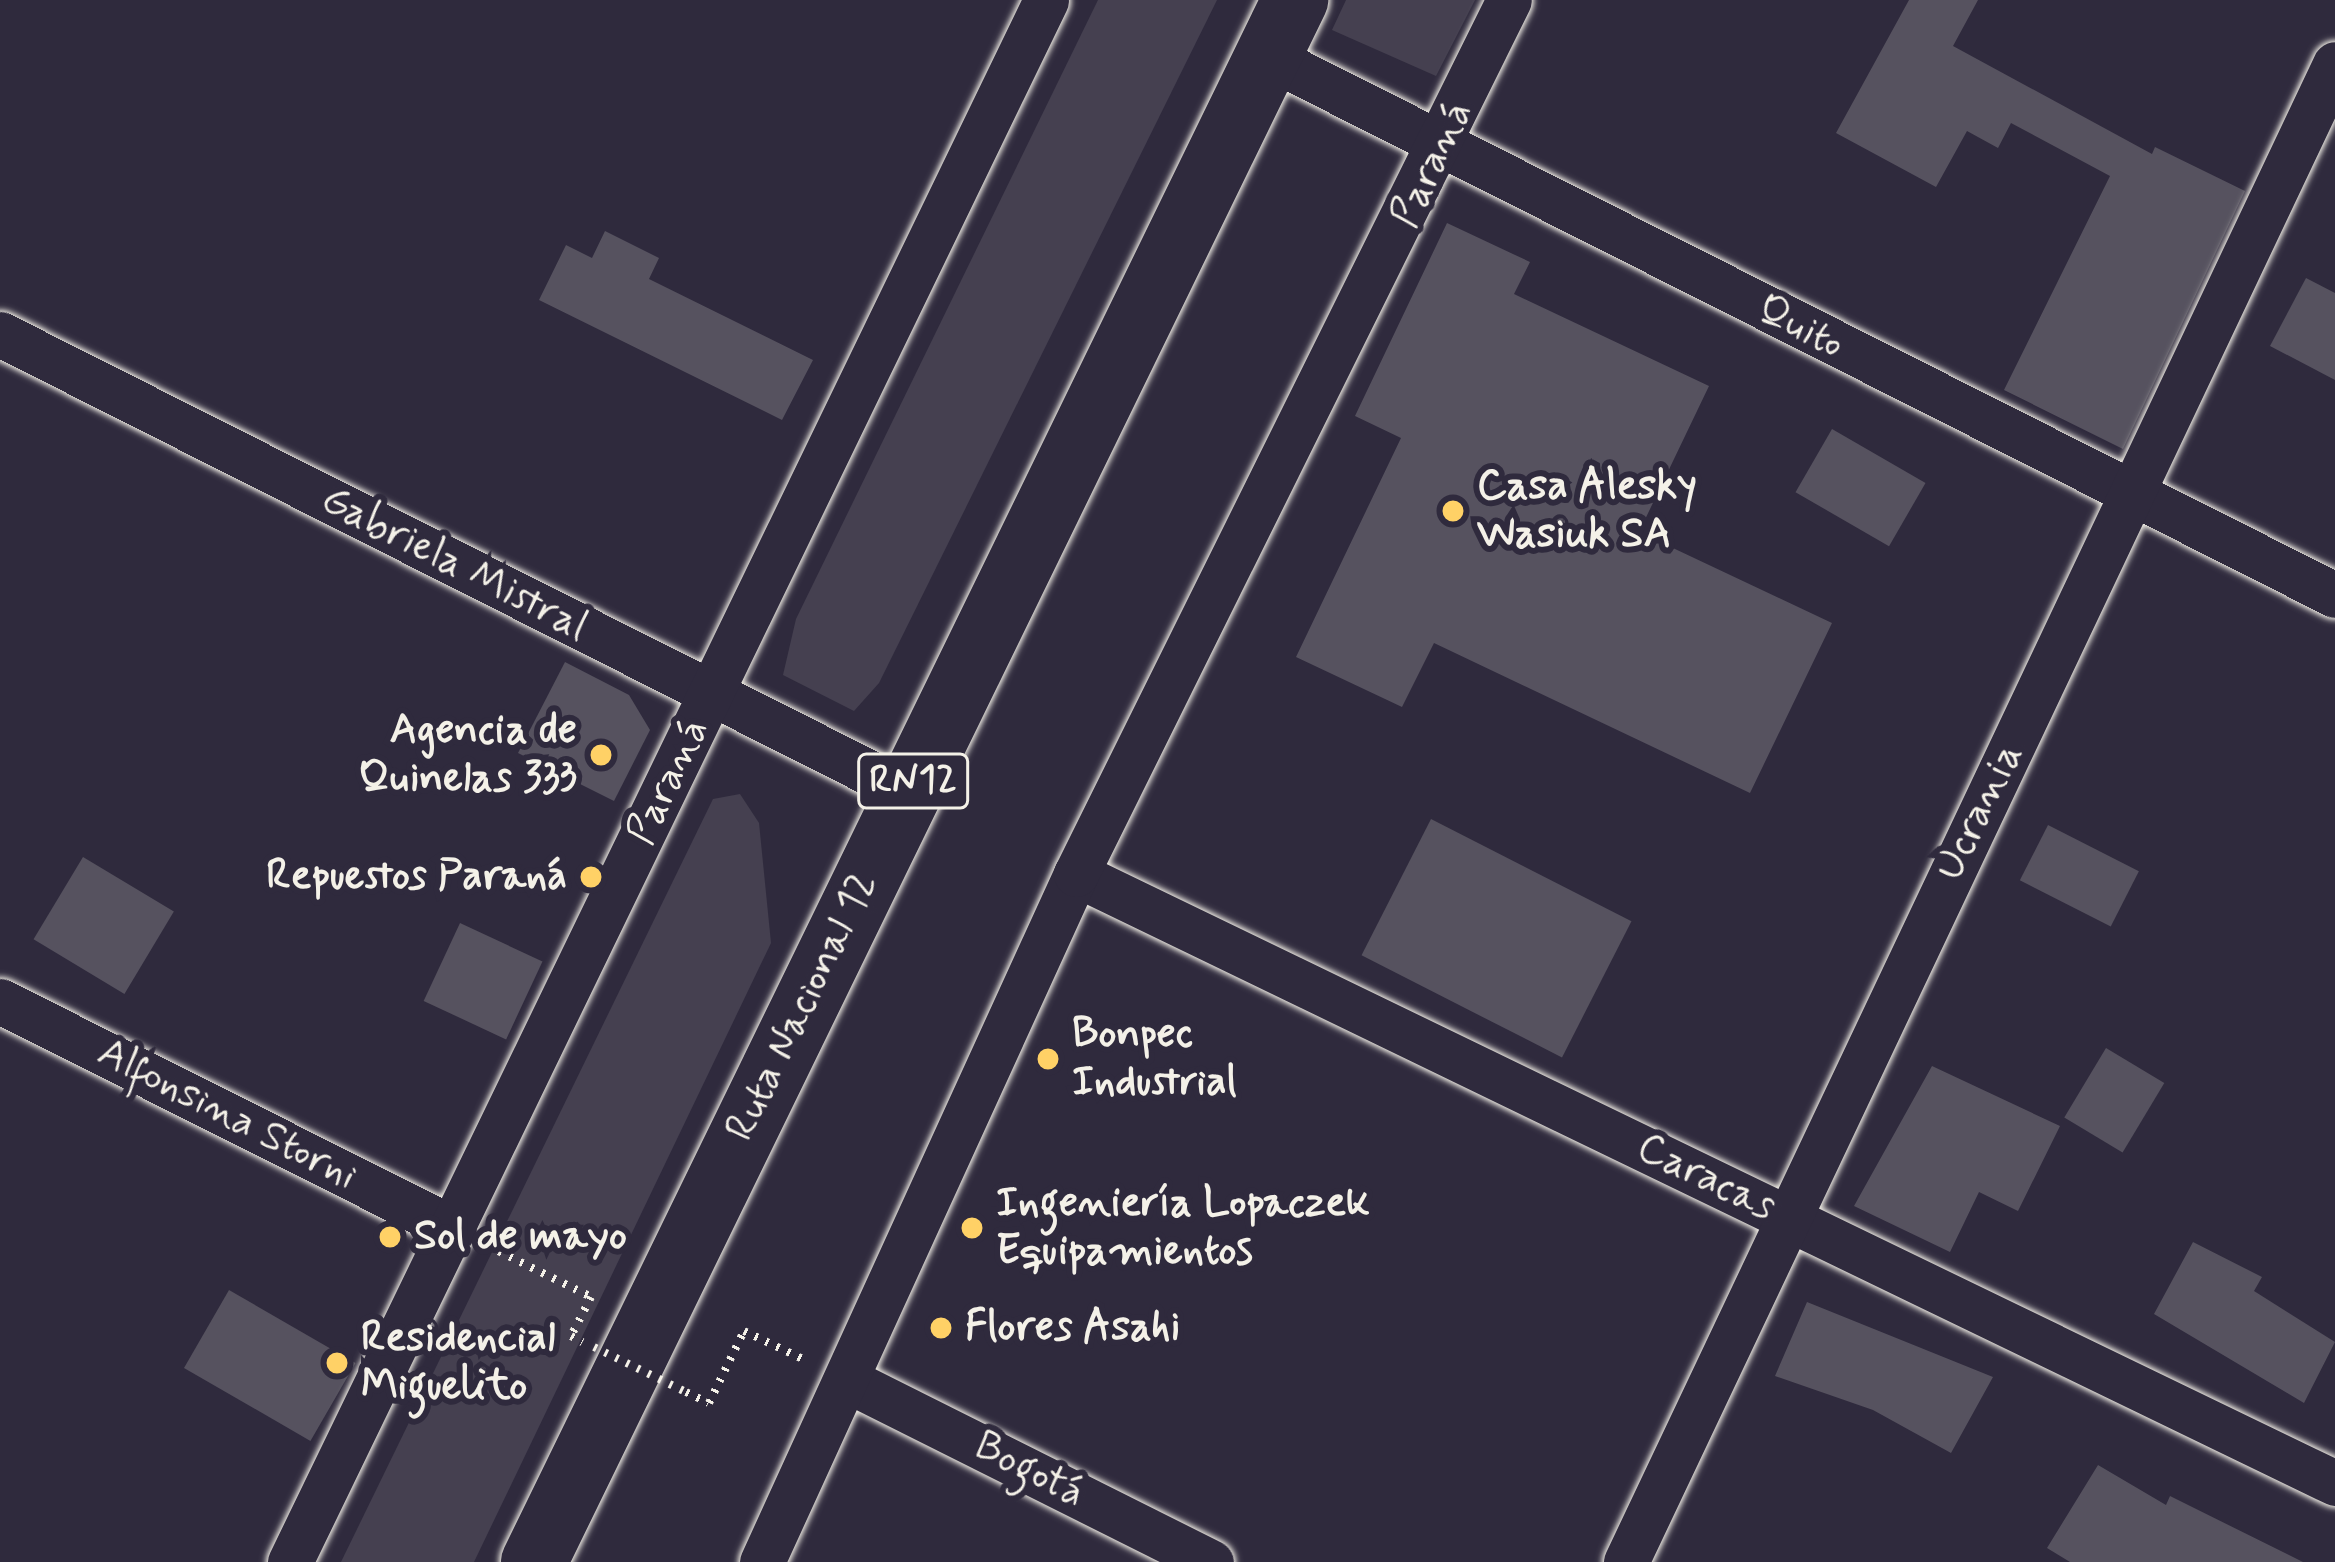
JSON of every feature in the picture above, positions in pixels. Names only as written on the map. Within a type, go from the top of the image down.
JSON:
[{"type":"highway","name":"Ruta Nacional 12","points":[[534,1562],[1281,28]]},
{"type":"street","name":"Paraná","points":[[290,1562],[1046,0]]},
{"type":"street","name":"Paraná","points":[[763,1562],[1076,874],[1442,149],[1509,0]]},
{"type":"street","name":"Quito","points":[[1281,28],[1442,149],[2335,595]]},
{"type":"street","name":"Ucrania","points":[[1625,1562],[1785,1216],[2335,64]]},
{"type":"street","name":"Gabriela Mistral","points":[[0,334],[908,792]]},
{"type":"street","name":"Caracas","points":[[1076,874],[2335,1483]]},
{"type":"street","name":"Alfonsina Storni","points":[[0,1001],[454,1229]]},
{"type":"street","name":"Bogotá","points":[[847,1380],[1211,1562]]},
{"type":"path","points":[[454,1229],[591,1298],[571,1336],[709,1403],[744,1331],[847,1380]]},
{"type":"shaded area","points":[[1098,0],[1217,0],[879,683],[854,711],[783,675],[796,619]]},
{"type":"shaded area","points":[[1346,0],[1475,0],[1436,76],[1332,30]]},
{"type":"shaded area","points":[[740,794],[759,823],[771,943],[474,1562],[341,1562],[713,799]]},
{"type":"building","points":[[1909,0],[1978,0],[1953,46],[2152,154],[2155,147],[2245,191],[2123,449],[2004,390],[2110,176],[2011,123],[1998,148],[1967,131],[1936,187],[1836,133]]},
{"type":"building","points":[[1447,223],[1530,262],[1514,294],[1709,386],[1639,532],[1832,623],[1750,793],[1434,643],[1402,707],[1296,657],[1401,438],[1355,416]]},
{"type":"building","points":[[605,231],[659,258],[649,279],[813,360],[782,420],[539,300],[566,245],[592,258]]},
{"type":"building","points":[[2306,278],[2335,293],[2335,380],[2270,346]]},
{"type":"building","points":[[1832,429],[1926,483],[1889,546],[1796,492]]},
{"type":"building","points":[[565,662],[629,695],[650,730],[614,801],[518,753]]},
{"type":"building","points":[[1431,819],[1631,921],[1562,1057],[1362,955]]},
{"type":"building","points":[[2048,825],[2139,871],[2111,927],[2020,880]]},
{"type":"building","points":[[83,857],[174,912],[124,994],[34,939]]},
{"type":"building","points":[[460,923],[542,961],[506,1039],[424,1001]]},
{"type":"building","points":[[2106,1048],[2164,1083],[2123,1152],[2064,1117]]},
{"type":"building","points":[[1932,1066],[2060,1126],[2018,1211],[1979,1192],[1950,1252],[1854,1206]]},
{"type":"building","points":[[2193,1242],[2262,1277],[2254,1291],[2335,1342],[2304,1403],[2154,1314]]},
{"type":"building","points":[[229,1290],[355,1363],[310,1441],[184,1368]]},
{"type":"building","points":[[1807,1302],[1993,1377],[1951,1453],[1873,1410],[1775,1376]]},
{"type":"building","points":[[2098,1465],[2166,1505],[2170,1496],[2303,1562],[2070,1562],[2047,1548]]},
{"type":"place","name":"Casa Alesky Wasiuk SA","points":[[1453,511]]},
{"type":"place","name":"Agencia de Quinelas 333","points":[[601,755]]},
{"type":"place","name":"Repuestos Paraná","points":[[591,877]]},
{"type":"place","name":"Bonpec Industrial","points":[[1048,1059]]},
{"type":"place","name":"Ingeniería Lopaczek Equipamientos","points":[[972,1228]]},
{"type":"place","name":"Sol de mayo","points":[[390,1237]]},
{"type":"place","name":"Flores Asahi","points":[[941,1328]]},
{"type":"place","name":"Residencial Miguelito","points":[[337,1363]]}]
